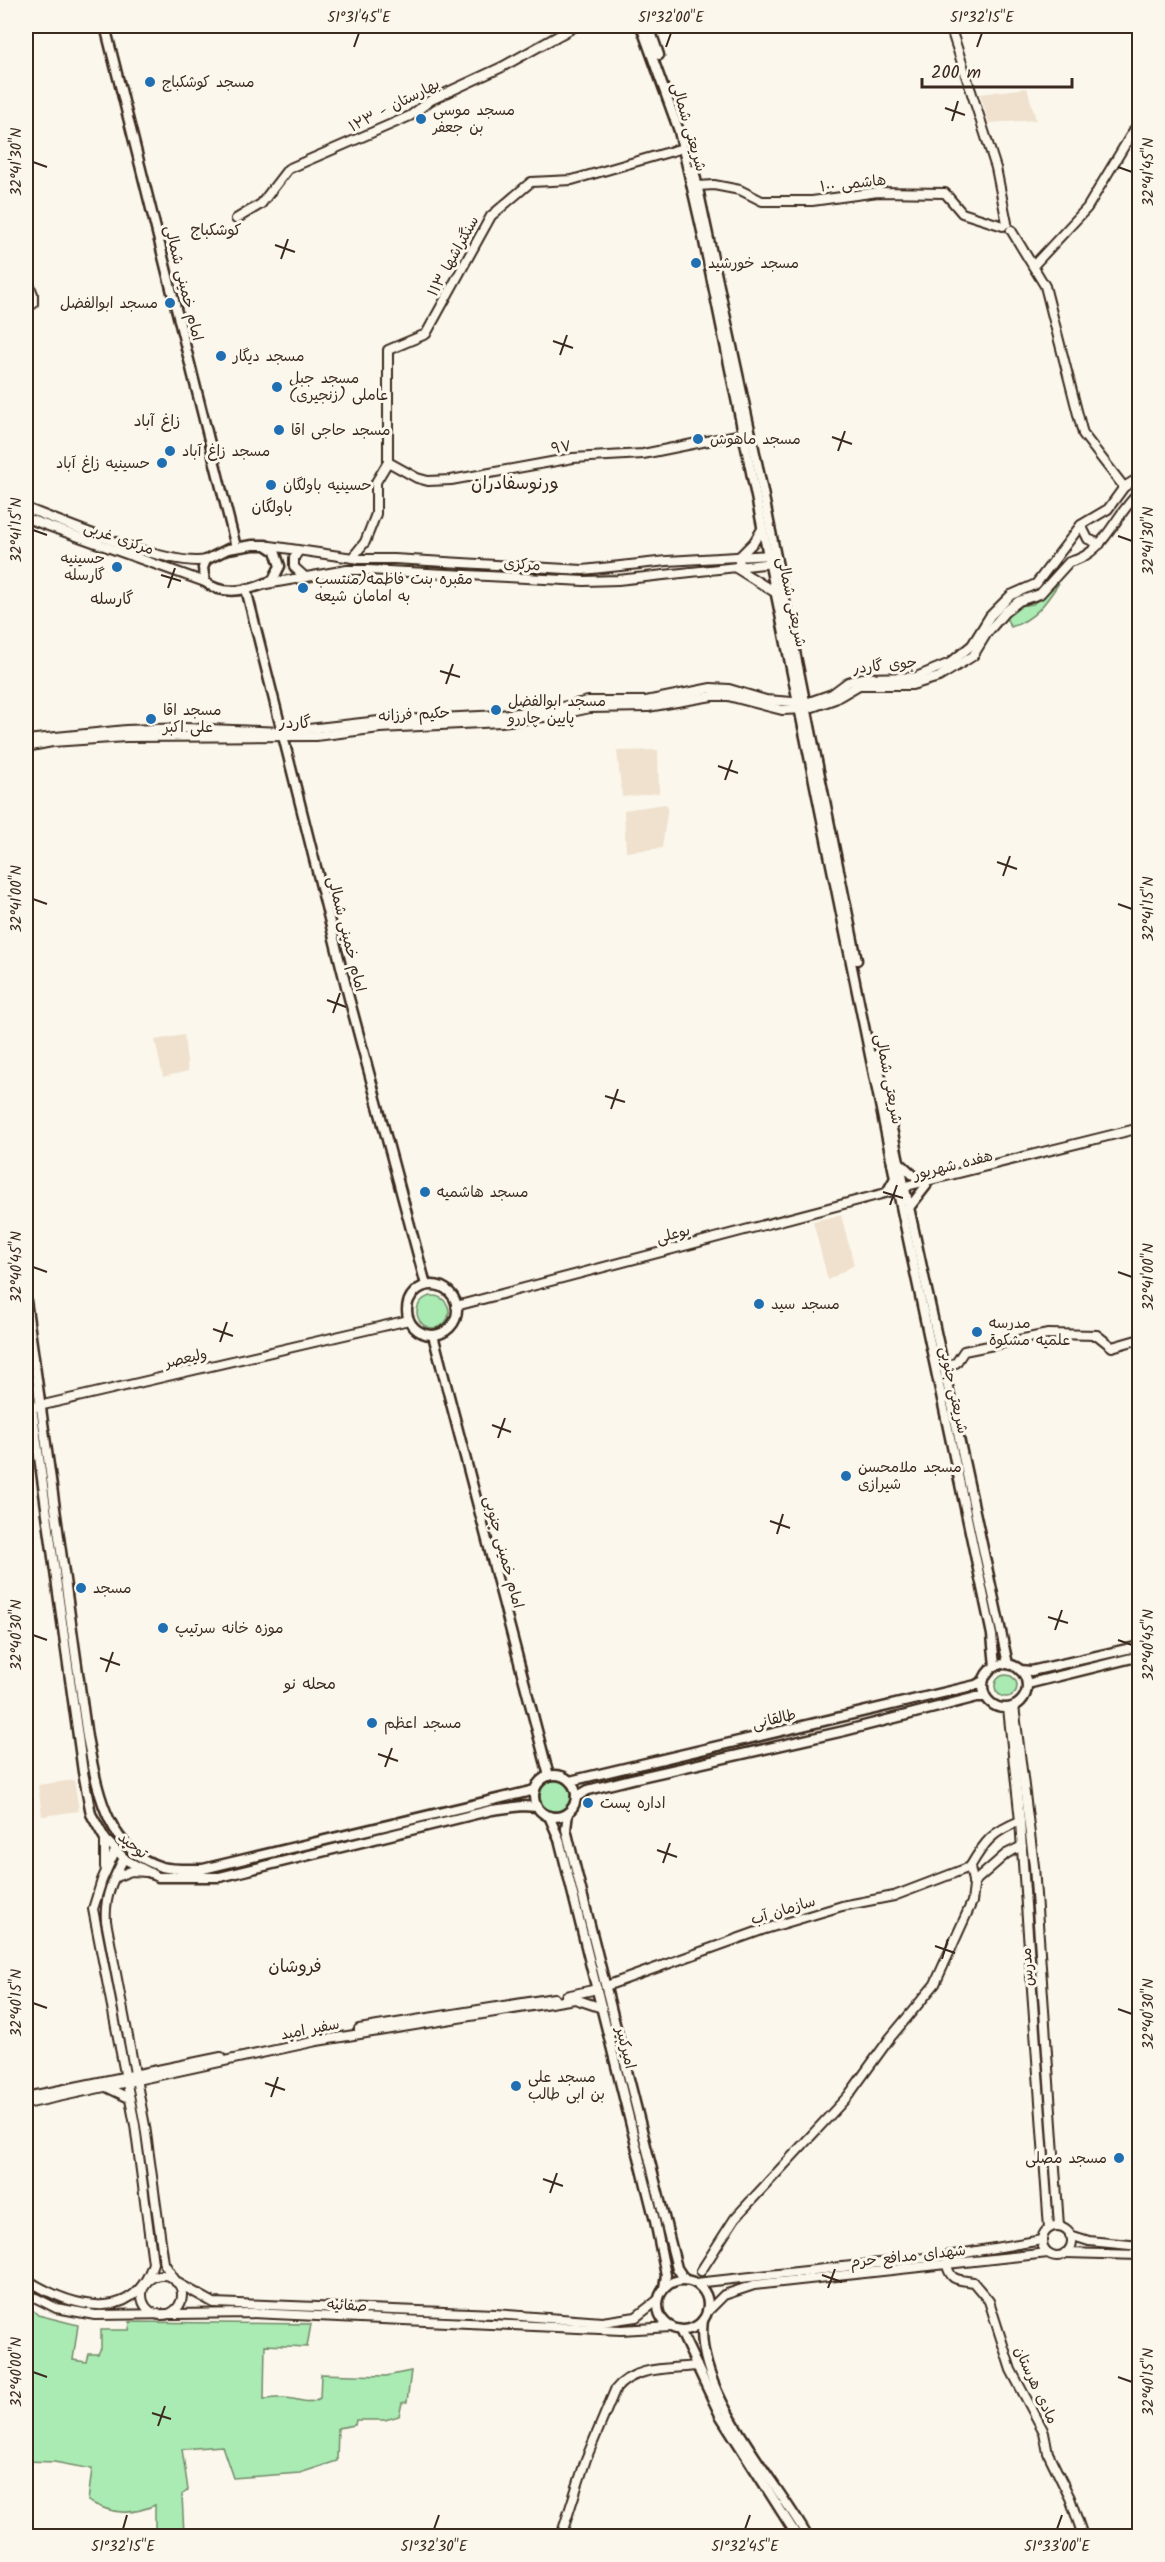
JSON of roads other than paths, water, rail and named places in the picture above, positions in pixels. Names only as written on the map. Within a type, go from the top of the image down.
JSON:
[{"type":"main road","name":"امام خمینی شمالی","points":[[105,26],[236,548]]},
{"type":"main road","name":"شریعتی شمالی","points":[[641,26],[683,148],[704,227],[899,1161],[901,1189]]},
{"type":"main road","name":"شریعتی شمالی","points":[[649,26],[681,123],[698,186],[742,434],[762,529],[773,559],[776,592],[804,706],[895,1178],[901,1189]]},
{"type":"main road","points":[[266,545],[275,551],[280,566],[276,577],[265,584],[246,589],[223,591],[205,582],[203,568],[206,560],[236,548],[266,545]]},
{"type":"main road","name":"امام خمینی شمالی","points":[[246,589],[349,998],[426,1286]]},
{"type":"main road","points":[[899,1161],[925,1184],[908,1209]]},
{"type":"main road","points":[[887,1192],[895,1178]]},
{"type":"main road","name":"شریعتی جنوبی","points":[[901,1189],[908,1209],[1008,1664]]},
{"type":"main road","name":"شریعتی جنوبی","points":[[901,1189],[992,1635],[995,1666]]},
{"type":"main road","points":[[426,1286],[443,1288],[454,1298],[456,1305],[457,1313],[451,1327],[433,1335],[417,1331],[409,1320],[407,1312],[410,1298],[426,1286]]},
{"type":"main road","points":[[26,1301],[33,1407]]},
{"type":"main road","name":"امام خمینی جنوبی","points":[[433,1335],[549,1776]]},
{"type":"main road","points":[[26,1364],[33,1407]]},
{"type":"main road","points":[[26,1395],[28,1384]]},
{"type":"main road","name":"توحید","points":[[33,1407],[73,1662],[97,1790],[105,1813],[118,1836],[136,1853],[161,1866],[203,1869],[535,1790]]},
{"type":"main road","name":"توحید","points":[[34,1417],[73,1662],[81,1758],[92,1814],[105,1839],[124,1858],[158,1877],[220,1877],[492,1810],[522,1806],[537,1807]]},
{"type":"main road","points":[[26,1428],[37,1439]]},
{"type":"main road","points":[[1032,1671],[1030,1684],[1024,1697],[1011,1707],[995,1706],[985,1697],[983,1681],[995,1666],[1008,1664],[1020,1670],[1032,1671],[1140,1646]]},
{"type":"main road","points":[[1030,1684],[1140,1656]]},
{"type":"main road","points":[[1020,1670],[1030,1684]]},
{"type":"main road","name":"طالقانی","points":[[570,1781],[976,1685],[983,1681]]},
{"type":"main road","name":"طالقانی","points":[[576,1797],[588,1790],[985,1697]]},
{"type":"main road","points":[[549,1776],[560,1776],[570,1781],[576,1797],[568,1813],[549,1816],[537,1807],[535,1790],[538,1784],[549,1776]]},
{"type":"main road","points":[[586,1778],[583,1783],[588,1790]]},
{"type":"main road","points":[[521,1794],[524,1802],[522,1806]]},
{"type":"main road","name":"امیرکبیر","points":[[568,1813],[566,1828],[601,1988],[602,2008],[676,2268],[684,2280]]},
{"type":"main road","name":"امیرکبیر","points":[[549,1816],[556,1831],[601,1988],[651,2185],[666,2275],[664,2288]]},
{"type":"main road","points":[[556,1831],[566,1828]]},
{"type":"main road","points":[[321,1841],[323,1851]]},
{"type":"main road","points":[[797,2536],[763,2475],[736,2427],[715,2383],[701,2337],[706,2295],[696,2283],[684,2280],[671,2283],[664,2288],[658,2300],[662,2318],[676,2328],[698,2366],[720,2415],[763,2475],[807,2536]]},
{"type":"main road","points":[[676,2328],[693,2328],[705,2316]]},
{"type":"street","name":"بهارستان - ۱۲۳","points":[[236,219],[261,204],[288,169],[410,116],[432,100],[502,67],[576,26]]},
{"type":"street","points":[[950,26],[996,168],[1007,226],[1045,286],[1083,434],[1124,487]]},
{"type":"street","points":[[1034,266],[1087,208],[1140,120]]},
{"type":"street","name":"سنگتراشها ۱۱۳","points":[[388,462],[388,350],[426,334],[491,216],[531,182],[572,180],[683,148]]},
{"type":"street","name":"هاشمی ۱۰۰","points":[[698,186],[714,185],[740,190],[762,201],[812,201],[878,192],[945,193],[962,213],[1007,226]]},
{"type":"street","points":[[26,277],[33,294],[33,304]]},
{"type":"street","name":"۹۷","points":[[388,462],[417,478],[428,481],[451,480],[573,458],[643,454],[742,434]]},
{"type":"street","points":[[352,558],[365,542],[377,507],[376,482],[388,462]]},
{"type":"street","name":"جوی گاردر","points":[[833,697],[848,682],[861,678],[909,678],[950,663],[972,645],[990,616],[1011,595],[1036,585],[1081,525],[1108,509],[1124,487],[1140,477]]},
{"type":"street","name":"جوی گاردر","points":[[804,706],[833,697],[859,685],[912,685],[927,682],[959,665],[973,656],[987,633],[1005,612],[1019,601],[1040,594],[1069,562],[1100,544],[1140,492]]},
{"type":"street","name":"مرکزی غربی","points":[[26,508],[114,541],[191,562],[206,560]]},
{"type":"street","name":"مرکزی غربی","points":[[26,518],[205,582]]},
{"type":"street","points":[[1081,525],[1088,538],[1100,544]]},
{"type":"street","points":[[762,529],[754,542],[738,557],[740,563],[736,568],[776,592]]},
{"type":"street","points":[[365,542],[372,560]]},
{"type":"street","name":"مرکزی","points":[[266,545],[298,552],[372,560],[583,570],[738,557],[773,559]]},
{"type":"street","points":[[1062,550],[1069,554],[1069,562]]},
{"type":"street","points":[[298,552],[294,558],[294,567],[298,574],[306,577]]},
{"type":"street","name":"مرکزی","points":[[265,584],[347,570],[584,581],[736,568],[773,559]]},
{"type":"street","points":[[405,573],[409,566],[408,561]]},
{"type":"street","points":[[188,576],[195,569],[191,562]]},
{"type":"street","name":"حکیم فرزانه","points":[[26,747],[52,742],[126,737],[284,735],[379,721],[553,713],[588,701],[619,704],[711,688],[729,689],[766,700],[804,706]]},
{"type":"street","name":"حکیم فرزانه","points":[[26,740],[126,730],[185,728],[284,735]]},
{"type":"street","name":"هفده شهریور","points":[[925,1184],[1140,1128]]},
{"type":"street","name":"هفده شهریور","points":[[901,1189],[1140,1133]]},
{"type":"street","name":"بوعلی","points":[[456,1305],[901,1189]]},
{"type":"street","name":"ولیعصر","points":[[33,1407],[409,1320]]},
{"type":"street","points":[[942,1366],[956,1363],[964,1351],[1048,1334],[1097,1335],[1112,1347],[1140,1339]]},
{"type":"street","name":"مدرس","points":[[1011,1707],[1049,2228]]},
{"type":"street","name":"مدرس","points":[[1011,1707],[1034,1866],[1059,2226]]},
{"type":"street","points":[[701,2271],[735,2218],[848,2096],[868,2067],[935,1984],[972,1902],[973,1883],[970,1866],[986,1840],[1002,1828],[1020,1821]]},
{"type":"street","points":[[105,1839],[105,1872]]},
{"type":"street","points":[[973,1883],[1006,1854],[1022,1846]]},
{"type":"street","points":[[115,1851],[105,1872],[93,1909],[142,2170],[153,2263],[157,2272],[162,2272],[164,2263],[151,2162],[106,1921],[106,1900],[124,1858]]},
{"type":"street","name":"سازمان آب","points":[[601,1988],[762,1930],[842,1906],[894,1896],[970,1866]]},
{"type":"street","points":[[114,1878],[131,1871],[146,1872]]},
{"type":"street","points":[[105,1872],[112,1872],[114,1878]]},
{"type":"street","points":[[1032,1983],[1042,1981]]},
{"type":"street","name":"سفیر امید","points":[[26,2104],[329,2034],[601,1988]]},
{"type":"street","name":"سفیر امید","points":[[134,2078],[150,2078],[317,2041],[566,2001],[586,2001],[602,2008]]},
{"type":"street","points":[[120,2045],[126,2048],[129,2042]]},
{"type":"street","points":[[138,2097],[150,2078]]},
{"type":"street","points":[[103,2086],[128,2099]]},
{"type":"street","name":"سفیر امید","points":[[26,2097],[103,2086]]},
{"type":"street","points":[[128,2099],[133,2093],[138,2097]]},
{"type":"street","points":[[1140,2246],[1089,2241],[1071,2235],[1059,2226],[1049,2228],[1042,2240],[1048,2253],[1057,2256],[1065,2253],[1140,2255]]},
{"type":"street","points":[[1065,2253],[1071,2247],[1071,2235]]},
{"type":"street","name":"شهدای مدافع حرم","points":[[705,2316],[724,2295],[754,2282],[953,2255],[1042,2240]]},
{"type":"street","name":"شهدای مدافع حرم","points":[[696,2283],[754,2282],[947,2265],[1048,2253]]},
{"type":"street","points":[[153,2263],[142,2293],[142,2300],[150,2311],[162,2315],[174,2311],[178,2306],[181,2293],[164,2263]]},
{"type":"street","name":"مادی هرستان","points":[[947,2265],[950,2275],[957,2281],[973,2282],[990,2301],[1011,2370],[1044,2432],[1048,2453],[1070,2498],[1083,2536]]},
{"type":"street","points":[[26,2278],[60,2299],[97,2305],[120,2302],[129,2298],[147,2282],[165,2276],[176,2282]]},
{"type":"street","name":"صفائیه","points":[[176,2282],[214,2303],[495,2314],[602,2322],[636,2317],[658,2300]]},
{"type":"street","name":"صفائیه","points":[[26,2293],[56,2308],[78,2313],[162,2315],[252,2313],[621,2330],[676,2328]]},
{"type":"street","points":[[561,2536],[586,2459],[615,2390],[622,2381],[634,2374],[698,2366]]},
{"type":"place","name":"مسجد کوشکباج","points":[[150,82]]},
{"type":"place","name":"مسجد موسی بن جعفر","points":[[421,119]]},
{"type":"place","name":"مسجد خورشید","points":[[696,263]]},
{"type":"place","name":"مسجد ابوالفضل","points":[[170,303]]},
{"type":"place","name":"مسجد دیگار","points":[[221,356]]},
{"type":"place","name":"مسجد جبل عاملی (زنجیری)","points":[[277,387]]},
{"type":"place","name":"مسجد حاجی اقا","points":[[279,430]]},
{"type":"place","name":"مسجد ماهوش","points":[[698,439]]},
{"type":"place","name":"مسجد زاغ آباد","points":[[170,451]]},
{"type":"place","name":"حسینیه زاغ آباد","points":[[162,463]]},
{"type":"place","name":"حسینیه باولگان","points":[[271,485]]},
{"type":"place","name":"حسینیه گارسله","points":[[117,567]]},
{"type":"place","name":"مقبره بنت فاطمه(منتسب به امامان شیعه","points":[[303,588]]},
{"type":"place","name":"مسجد ابوالفضل پایین چاررو","points":[[496,710]]},
{"type":"place","name":"مسجد اقا علی اکبر","points":[[151,719]]},
{"type":"place","name":"مسجد هاشمیه","points":[[425,1192]]},
{"type":"place","name":"مسجد سید","points":[[759,1304]]},
{"type":"place","name":"مدرسه علمیه مشکوة","points":[[977,1332]]},
{"type":"place","name":"مسجد ملامحسن شیرازی","points":[[846,1476]]},
{"type":"place","name":"مسجد","points":[[81,1588]]},
{"type":"place","name":"موزه خانه سرتیپ","points":[[163,1628]]},
{"type":"place","name":"مسجد اعظم","points":[[372,1723]]},
{"type":"place","name":"اداره پست","points":[[588,1803]]},
{"type":"place","name":"مسجد علی بن ابی طالب","points":[[516,2086]]},
{"type":"place","name":"مسجد مصلی","points":[[1119,2158]]},
{"type":"district","name":"کوشکباج","points":[[216,229]]},
{"type":"district","name":"زاغ آباد","points":[[157,420]]},
{"type":"district","name":"ورنوسفادران","points":[[515,483]]},
{"type":"district","name":"باولگان","points":[[272,506]]},
{"type":"district","name":"گارسله","points":[[112,598]]},
{"type":"district","name":"گاردر","points":[[295,722]]},
{"type":"district","name":"محله نو","points":[[310,1683]]},
{"type":"district","name":"فروشان","points":[[295,1966]]}]
